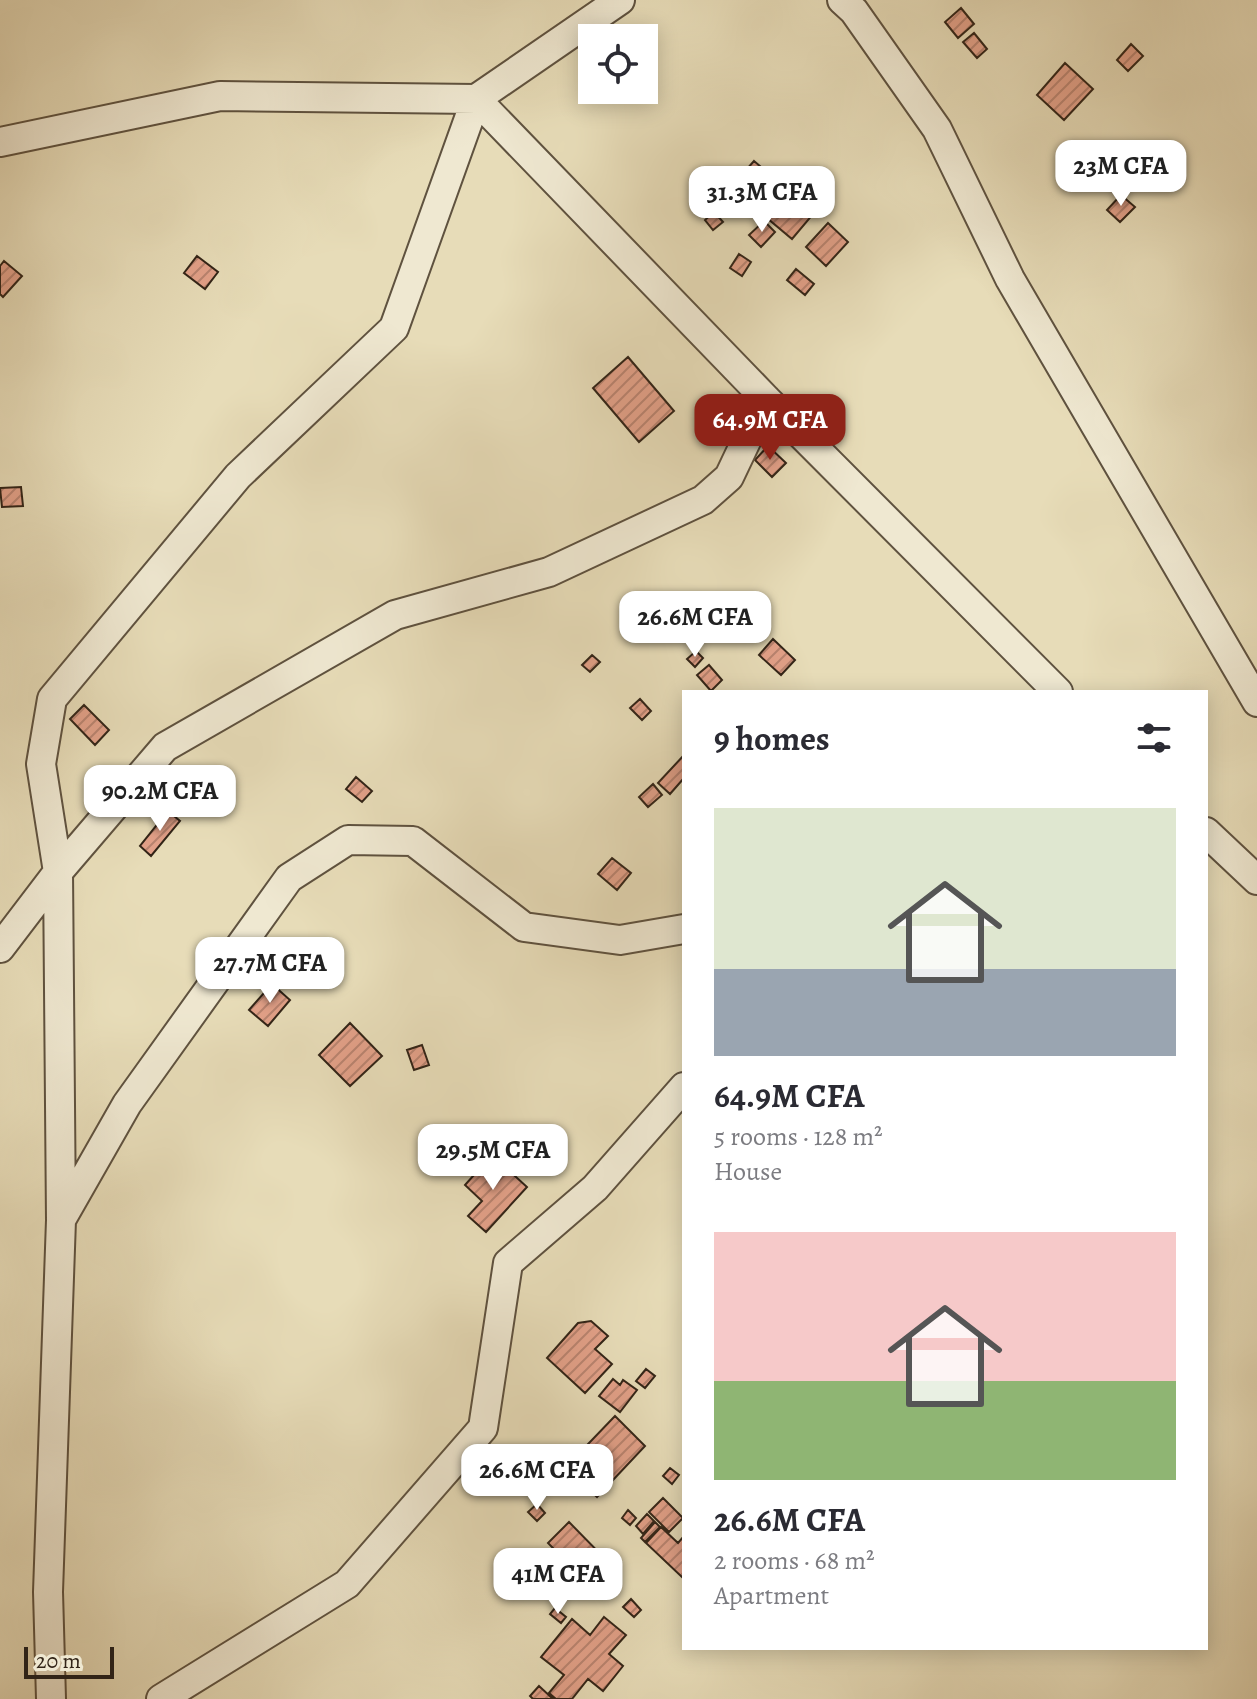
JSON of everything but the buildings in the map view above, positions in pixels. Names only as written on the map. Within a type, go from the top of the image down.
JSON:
[{"type":"street","points":[[0,142],[220,96],[476,99],[620,0]]},
{"type":"street","points":[[842,0],[854,11],[937,129],[1010,279],[1257,702]]},
{"type":"street","points":[[476,99],[766,399],[1056,690]]},
{"type":"street","points":[[51,1699],[48,1592],[61,1220],[58,872],[41,764],[52,699],[238,476],[394,328],[476,99]]},
{"type":"street","points":[[0,948],[58,872],[165,747],[395,615],[549,572],[703,500],[729,477],[766,399]]},
{"type":"street","points":[[1208,834],[1257,880]]},
{"type":"street","points":[[61,1220],[127,1104],[289,878],[348,840],[413,841],[524,927],[620,940],[682,929]]},
{"type":"street","points":[[161,1699],[347,1584],[483,1428],[508,1263],[595,1188],[682,1089]]}]
